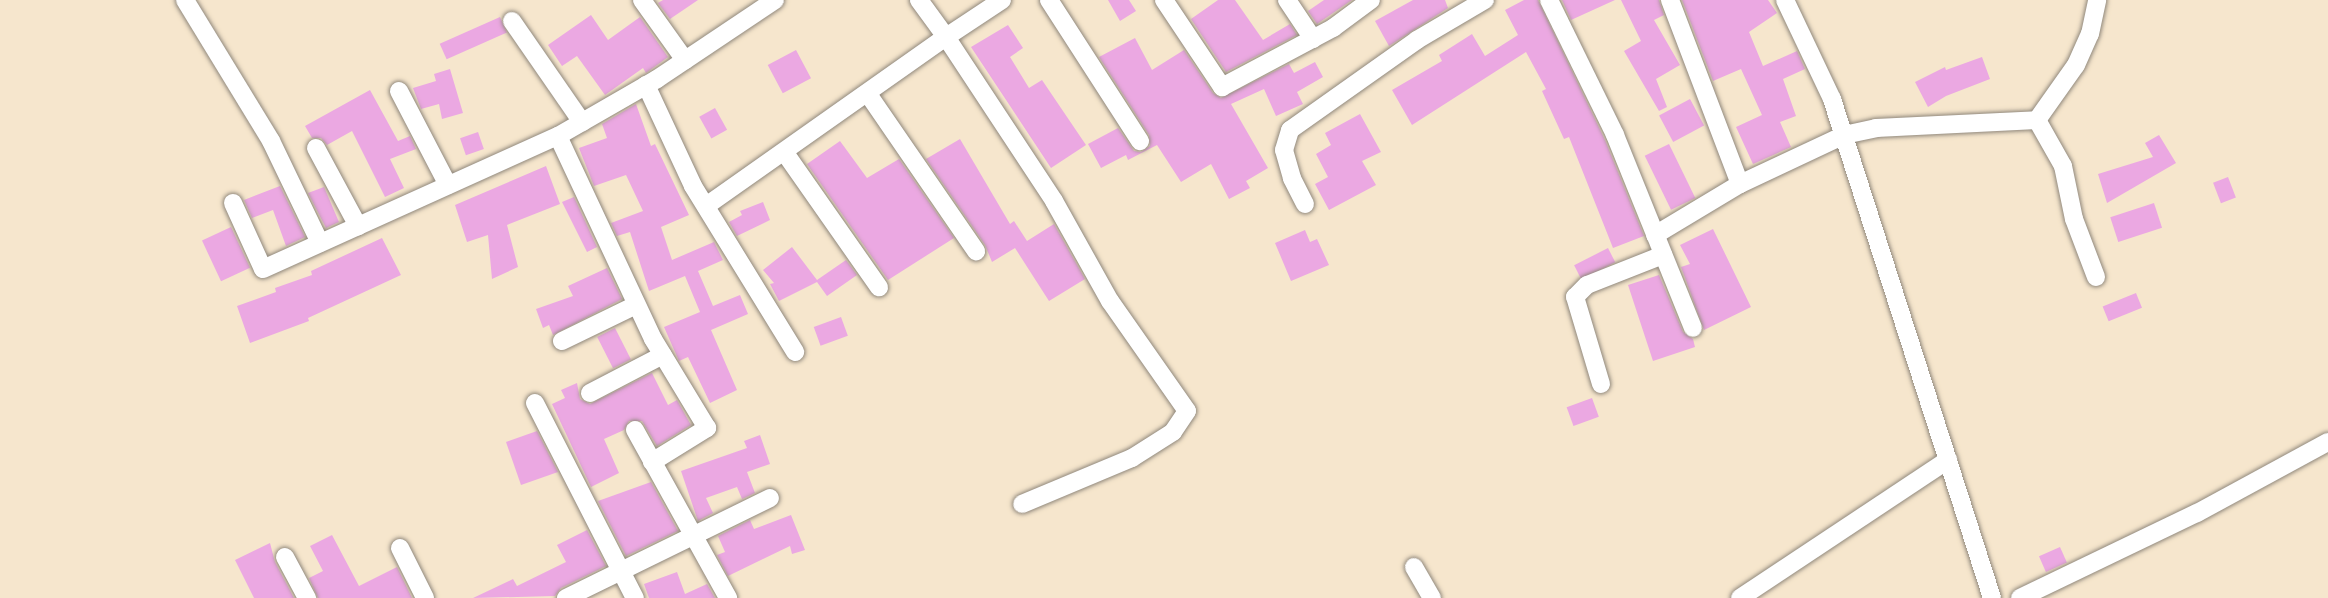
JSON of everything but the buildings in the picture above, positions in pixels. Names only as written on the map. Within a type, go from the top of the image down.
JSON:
[{"type":"street","points":[[184,0],[270,141],[320,243]]},
{"type":"street","points":[[642,0],[685,60]]},
{"type":"street","points":[[233,203],[263,269],[558,136],[646,85],[775,0]]},
{"type":"street","points":[[919,0],[1054,201],[1110,301],[1187,411],[1173,432],[1132,458],[1022,504]]},
{"type":"street","points":[[706,206],[1002,0]]},
{"type":"street","points":[[1048,0],[1140,141]]},
{"type":"street","points":[[1164,0],[1222,87],[1313,39],[1371,0]]},
{"type":"street","points":[[1287,0],[1313,39]]},
{"type":"street","points":[[1305,204],[1292,178],[1284,150],[1290,130],[1417,40],[1485,0]]},
{"type":"street","points":[[1549,0],[1615,135],[1693,328]]},
{"type":"street","points":[[1670,0],[1740,184]]},
{"type":"street","points":[[1785,0],[1832,99],[1992,598]]},
{"type":"street","points":[[2037,120],[2076,65],[2090,34],[2097,0]]},
{"type":"street","points":[[512,21],[582,122]]},
{"type":"street","points":[[646,85],[706,206],[795,352]]},
{"type":"street","points":[[399,91],[448,185]]},
{"type":"street","points":[[868,94],[976,251]]},
{"type":"street","points":[[1655,234],[1740,184],[1844,135],[1876,128],[2037,120]]},
{"type":"street","points":[[2037,120],[2063,166],[2074,219],[2096,277]]},
{"type":"street","points":[[558,136],[636,305],[707,428],[652,462]]},
{"type":"street","points":[[316,148],[358,226]]},
{"type":"street","points":[[785,153],[879,288]]},
{"type":"street","points":[[1601,384],[1575,297],[1587,285],[1663,255]]},
{"type":"street","points":[[561,341],[636,305]]},
{"type":"street","points":[[590,393],[663,355]]},
{"type":"street","points":[[536,404],[635,598]]},
{"type":"street","points":[[635,430],[728,598]]},
{"type":"street","points":[[2020,598],[2197,513],[2328,442]]},
{"type":"street","points":[[1740,598],[1948,460]]},
{"type":"street","points":[[566,598],[694,538],[770,498]]},
{"type":"street","points":[[400,549],[425,598]]},
{"type":"street","points":[[285,558],[306,598]]},
{"type":"street","points":[[1414,567],[1432,598]]}]
